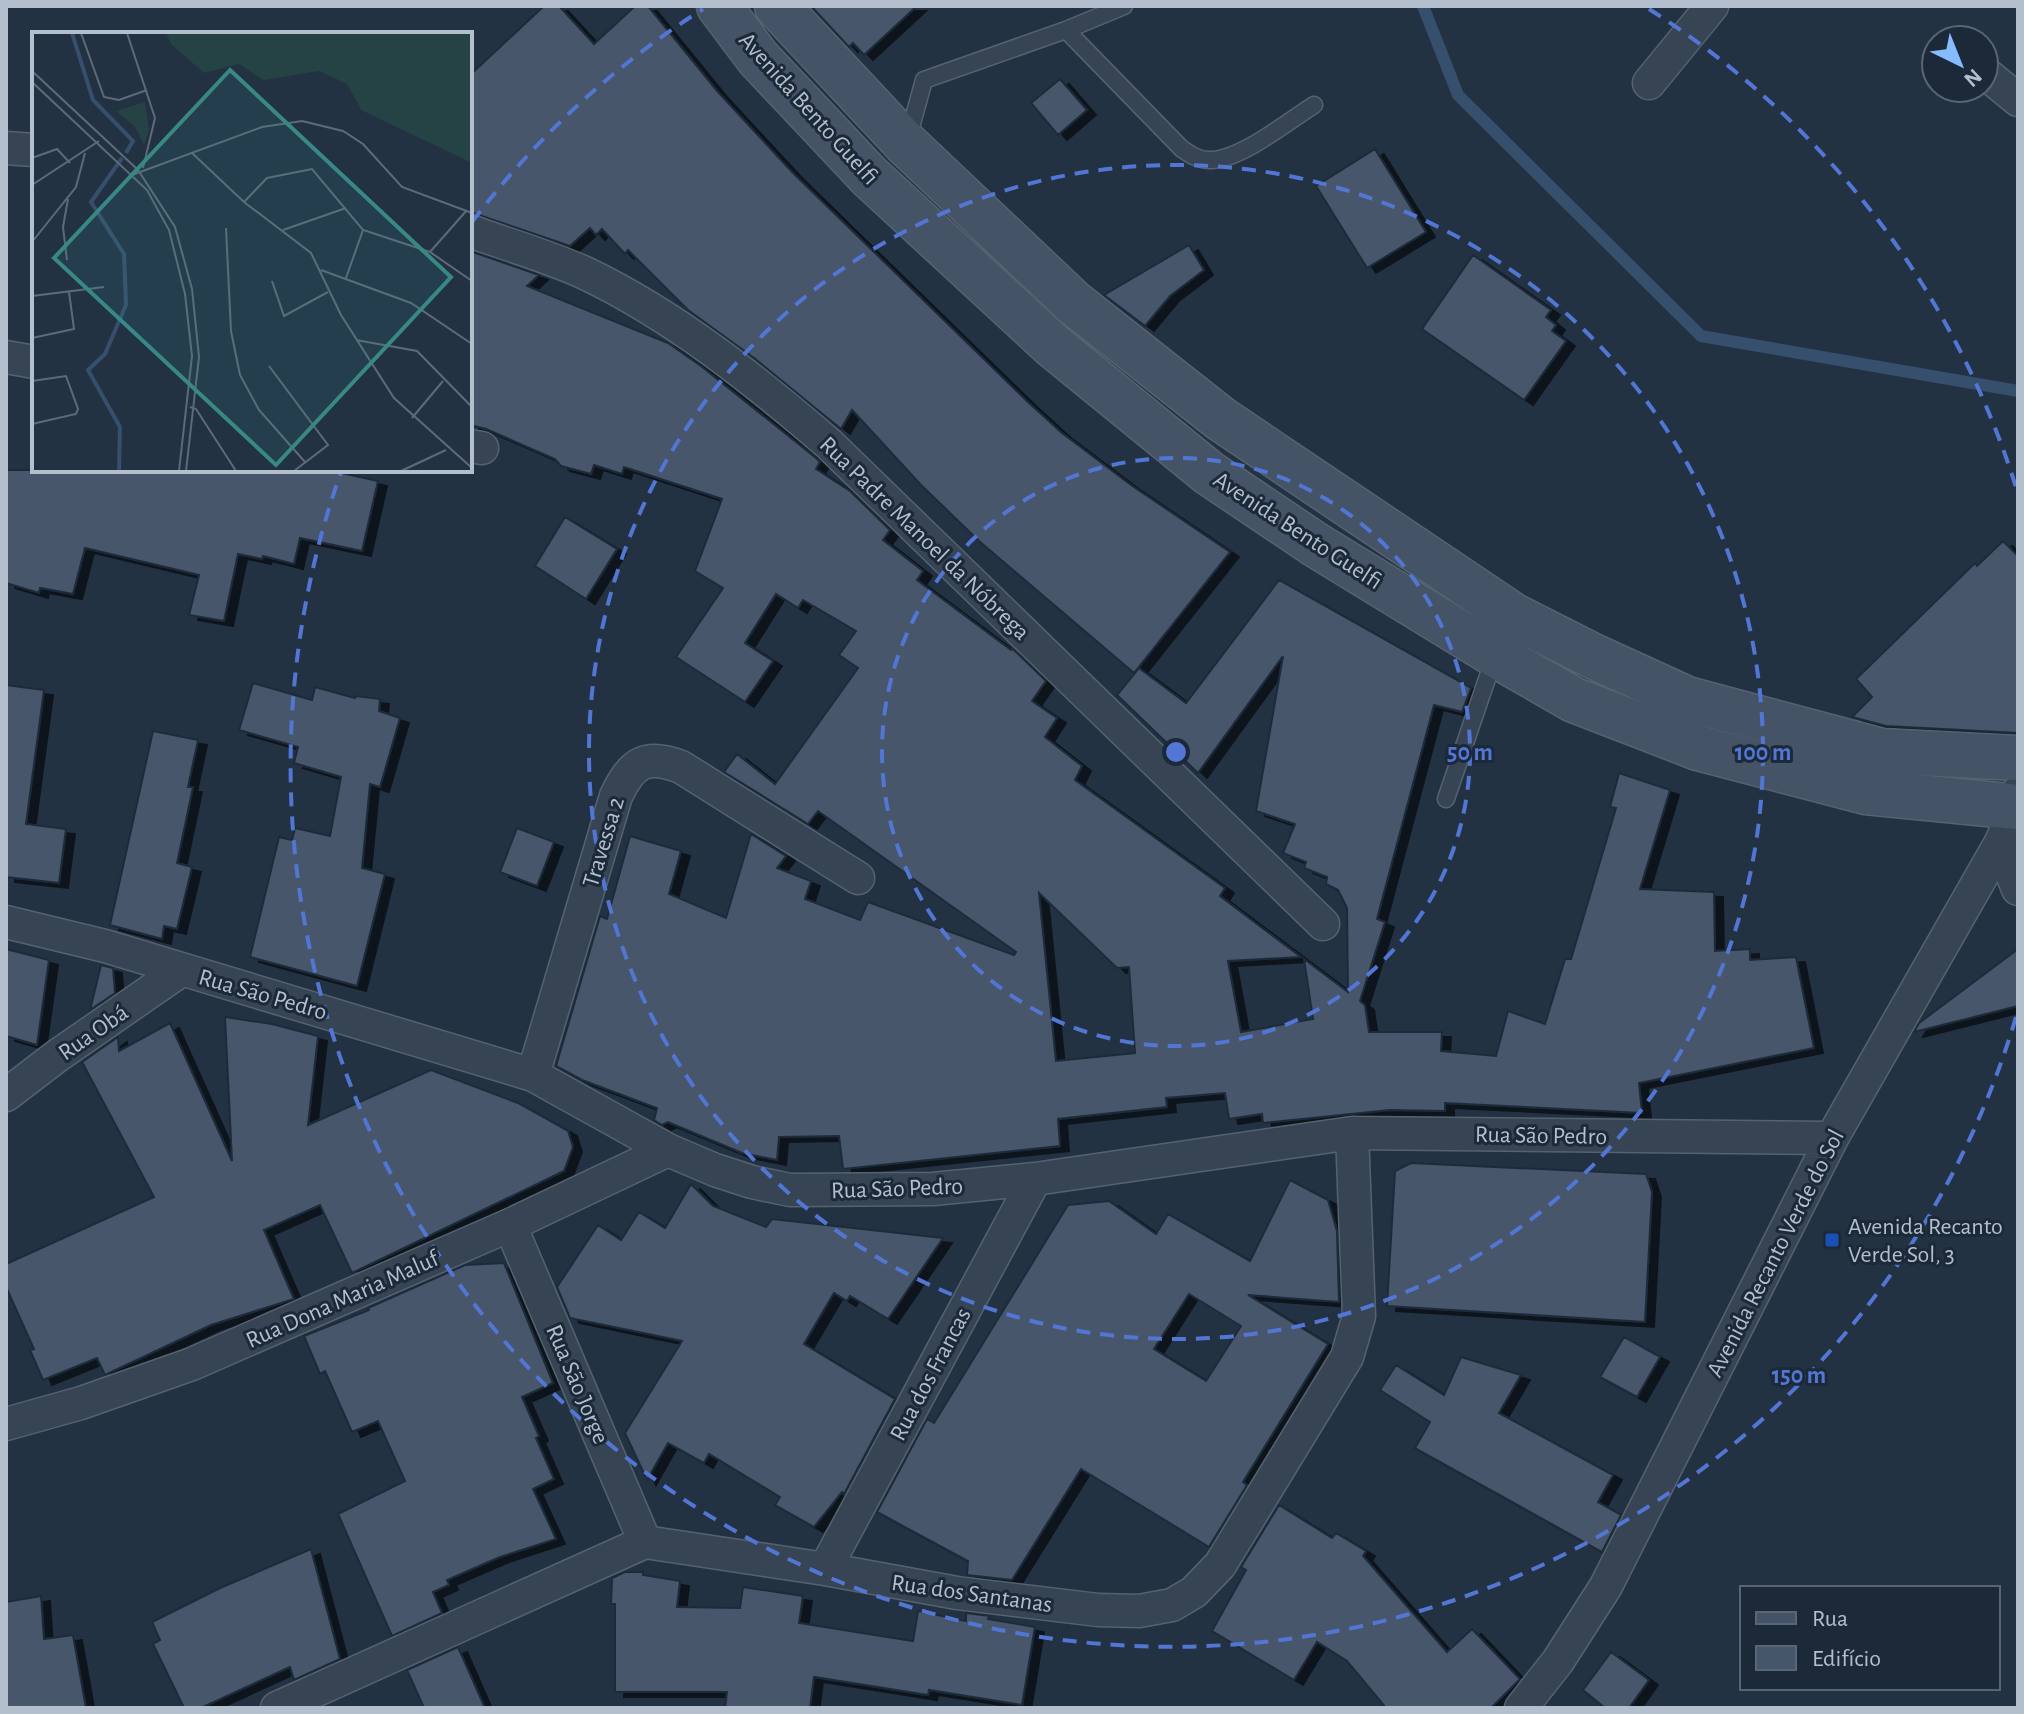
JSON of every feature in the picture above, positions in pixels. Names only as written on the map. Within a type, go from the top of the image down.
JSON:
[{"type":"main road","name":"Avenida Bento Guelfi","points":[[719,6],[758,58],[869,176],[1052,345],[1209,473],[1316,545],[1574,700],[1698,748],[1866,792],[2012,819]]},
{"type":"main road","name":"Avenida Bento Guelfi","points":[[777,6],[906,144],[1074,303],[1221,419],[1514,616],[1595,657],[1700,703],[1882,751],[2018,758]]},
{"type":"street","points":[[1649,83],[1712,6]]},
{"type":"street","points":[[2000,85],[2018,100]]},
{"type":"street","points":[[6,148],[32,150]]},
{"type":"street","name":"Rua Padre Manoel da Nóbrega","points":[[472,232],[584,272],[647,308],[761,385],[829,444],[1323,924]]},
{"type":"street","points":[[6,357],[32,362]]},
{"type":"street","name":"Travessa 2","points":[[533,1075],[616,796],[625,776],[639,764],[653,760],[681,767],[858,878]]},
{"type":"street","name":"Avenida Recanto Verde do Sol","points":[[1521,1708],[1558,1661],[1606,1586],[1832,1138],[2012,819],[2018,792]]},
{"type":"street","points":[[2012,819],[2018,889]]},
{"type":"street","name":"Rua São Pedro","points":[[6,922],[105,946],[533,1075],[668,1150],[715,1170],[790,1190],[933,1189],[1035,1179],[1352,1133],[1832,1138]]},
{"type":"street","name":"Rua Obá","points":[[6,1095],[181,970]]},
{"type":"street","name":"Rua dos Santanas","points":[[645,1542],[957,1593],[1098,1610],[1150,1609],[1172,1605],[1194,1592],[1220,1565],[1347,1357],[1359,1316],[1352,1133]]},
{"type":"street","name":"Rua Dona Maria Maluf","points":[[6,1424],[81,1403],[192,1364],[510,1225],[668,1150]]},
{"type":"street","name":"Rua dos Francas","points":[[825,1569],[1035,1179]]},
{"type":"street","name":"Rua São Jorge","points":[[510,1225],[645,1542]]},
{"type":"street","points":[[277,1708],[645,1542]]},
{"type":"lane","points":[[906,144],[924,80],[1124,6]]},
{"type":"lane","points":[[1066,30],[1182,149],[1196,158],[1212,160],[1239,152],[1314,105]]},
{"type":"lane","points":[[1446,799],[1488,676],[1499,657]]},
{"type":"building","points":[[544,6],[559,6],[594,44],[635,6],[648,6],[718,92],[793,173],[1029,403],[1062,433],[1131,485],[1230,552],[1134,673],[979,541],[921,485],[852,410],[841,429],[754,358],[688,310],[628,250],[625,254],[602,229],[596,235],[590,228],[570,246],[472,213],[472,73]]},
{"type":"building","points":[[811,6],[917,6],[864,55],[853,43],[849,47]]},
{"type":"building","points":[[1060,79],[1087,110],[1058,135],[1031,103]]},
{"type":"building","points":[[1375,149],[1426,232],[1367,268],[1316,186]]},
{"type":"building","points":[[1189,245],[1204,270],[1170,296],[1145,326],[1104,295]]},
{"type":"building","points":[[472,252],[539,275],[527,286],[668,343],[701,366],[816,458],[820,462],[816,469],[850,491],[890,530],[883,540],[923,571],[917,580],[1012,648],[1046,681],[1032,701],[1057,718],[1045,737],[1082,766],[1075,780],[1225,888],[1220,896],[1301,957],[1228,961],[1241,1032],[1313,1019],[1304,959],[1348,992],[1347,908],[1338,890],[1326,884],[1327,877],[1304,868],[1306,862],[1283,853],[1295,824],[1256,811],[1283,656],[1198,773],[1117,695],[1139,668],[1186,703],[1279,580],[1471,688],[1462,712],[1434,705],[1377,919],[1385,922],[1360,1001],[1365,1005],[1369,1032],[1442,1032],[1441,1051],[1496,1056],[1508,1011],[1545,1024],[1565,959],[1571,959],[1616,808],[1610,807],[1619,773],[1670,790],[1640,889],[1714,892],[1715,951],[1750,949],[1750,960],[1796,957],[1814,1048],[1639,1083],[1642,1113],[1445,1103],[1445,1111],[1390,1110],[1263,1123],[1262,1114],[1229,1119],[1225,1093],[1166,1098],[1167,1107],[1058,1119],[1060,1146],[843,1169],[839,1136],[779,1137],[777,1160],[742,1153],[668,1122],[662,1125],[654,1120],[657,1108],[582,1080],[556,1066],[600,916],[607,919],[630,836],[681,851],[669,894],[726,918],[751,834],[786,856],[777,868],[811,881],[805,899],[860,920],[868,902],[1014,955],[1016,952],[818,811],[808,824],[724,772],[737,754],[775,784],[858,668],[839,655],[856,631],[803,600],[798,608],[776,594],[745,643],[773,661],[745,702],[676,657],[723,588],[695,571],[722,499],[624,467],[622,474],[594,465],[591,474],[561,466],[555,459],[472,426]],"holes":[[[1039,893],[1117,968],[1129,967],[1135,1053],[1056,1061]]]},
{"type":"building","points":[[1473,255],[1551,310],[1546,317],[1556,325],[1552,331],[1566,341],[1524,400],[1422,329]]},
{"type":"building","points":[[6,470],[337,472],[378,481],[362,551],[300,538],[294,564],[263,556],[262,559],[238,554],[224,621],[189,615],[199,575],[85,548],[73,594],[40,588],[39,593],[6,583]]},
{"type":"building","points":[[565,517],[617,549],[586,599],[535,566]]},
{"type":"building","points":[[2003,541],[2018,556],[2018,733],[1886,726],[1852,717],[1872,697],[1856,679],[1975,563],[1977,566]]},
{"type":"building","points":[[253,683],[312,700],[315,687],[355,698],[380,699],[379,711],[400,718],[380,787],[370,784],[362,868],[385,874],[357,986],[250,957],[279,837],[292,840],[295,828],[330,836],[341,777],[294,763],[298,747],[239,730]]},
{"type":"building","points":[[6,685],[44,690],[26,824],[66,829],[59,883],[6,877]]},
{"type":"building","points":[[153,731],[198,740],[188,787],[193,787],[177,863],[192,867],[177,929],[164,926],[162,939],[110,925]]},
{"type":"building","points":[[517,828],[554,842],[537,886],[500,872]]},
{"type":"building","points":[[6,949],[49,960],[37,1045],[6,1036]]},
{"type":"building","points":[[2018,949],[2018,1006],[1914,1032],[1919,1023]]},
{"type":"building","points":[[101,965],[113,968],[115,993],[90,1010]]},
{"type":"building","points":[[225,1017],[272,1024],[318,1036],[308,1125],[431,1070],[518,1103],[568,1131],[573,1147],[564,1171],[352,1273],[320,1205],[264,1230],[294,1299],[211,1325],[105,1375],[97,1358],[43,1380],[30,1350],[34,1349],[6,1287],[6,1264],[154,1197],[82,1062],[118,1037],[119,1051],[170,1023],[232,1161]]},
{"type":"building","points":[[1411,1163],[1646,1174],[1652,1192],[1645,1322],[1387,1306],[1395,1171]]},
{"type":"building","points":[[1290,1180],[1328,1200],[1337,1231],[1339,1302],[1248,1295],[1328,1344],[1243,1482],[1247,1485],[1209,1547],[1081,1469],[1012,1580],[967,1575],[968,1561],[877,1512],[927,1419],[934,1423],[1068,1205],[1109,1201],[1156,1234],[1168,1214],[1250,1261]],"holes":[[[1189,1294],[1241,1326],[1206,1381],[1154,1349]]]},
{"type":"building","points":[[691,1184],[713,1206],[766,1227],[772,1219],[943,1238],[888,1319],[850,1296],[847,1301],[834,1293],[804,1344],[895,1399],[844,1494],[842,1492],[814,1527],[775,1505],[780,1497],[709,1454],[704,1463],[668,1443],[647,1480],[625,1433],[682,1341],[570,1318],[557,1287],[598,1225],[621,1240],[639,1212],[665,1228]]},
{"type":"building","points":[[504,1263],[553,1383],[522,1397],[554,1479],[533,1489],[556,1539],[500,1557],[447,1580],[449,1585],[433,1592],[442,1613],[392,1636],[338,1514],[405,1481],[378,1421],[352,1432],[325,1371],[320,1374],[304,1336],[369,1310],[465,1265]]},
{"type":"building","points":[[1624,1337],[1660,1357],[1637,1397],[1600,1377]]},
{"type":"building","points":[[1461,1357],[1521,1375],[1499,1413],[1613,1475],[1598,1502],[1621,1515],[1602,1552],[1415,1448],[1430,1422],[1380,1390],[1396,1365],[1444,1395]]},
{"type":"building","points":[[1279,1505],[1332,1538],[1336,1533],[1366,1551],[1363,1556],[1447,1652],[1472,1629],[1520,1679],[1491,1708],[1386,1708],[1347,1661],[1317,1642],[1294,1680],[1212,1631],[1246,1570],[1241,1567]]},
{"type":"building","points":[[311,1549],[340,1659],[294,1680],[290,1667],[201,1708],[184,1708],[153,1644],[160,1640],[152,1622],[220,1588]]},
{"type":"building","points":[[625,1572],[643,1572],[643,1575],[680,1581],[677,1607],[740,1608],[743,1587],[803,1596],[799,1623],[913,1641],[918,1611],[966,1621],[966,1613],[990,1616],[988,1619],[1035,1627],[1022,1705],[929,1690],[928,1695],[814,1677],[810,1708],[725,1708],[727,1692],[615,1692],[612,1578]]},
{"type":"building","points":[[41,1596],[44,1639],[73,1635],[86,1708],[6,1708],[6,1602]]},
{"type":"building","points":[[458,1647],[485,1708],[424,1708],[407,1670]]},
{"type":"building","points":[[1611,1652],[1649,1680],[1629,1708],[1605,1708],[1583,1690]]},
{"type":"waterway","points":[[1423,6],[1458,95],[1701,336],[2018,391]]},
{"type":"place","name":"Avenida Recanto Verde Sol, 3","points":[[1832,1240]]}]
